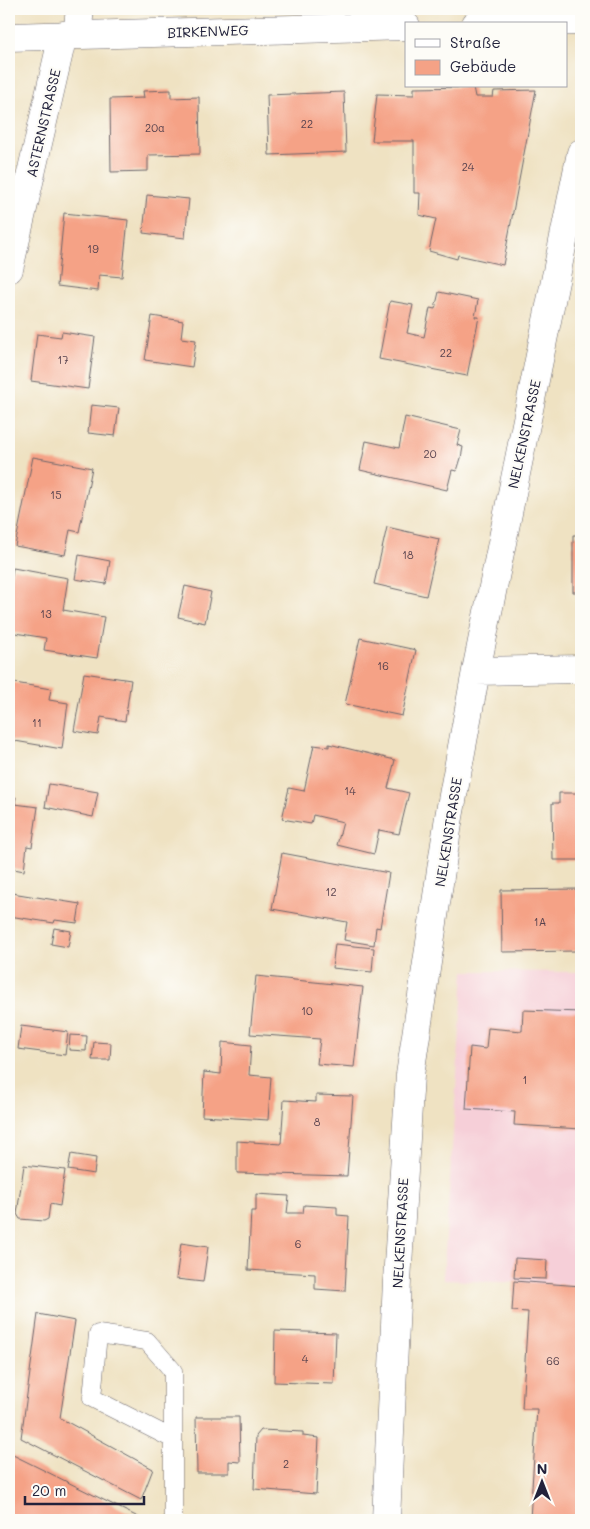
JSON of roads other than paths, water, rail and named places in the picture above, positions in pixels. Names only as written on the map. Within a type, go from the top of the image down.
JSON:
[{"type":"street","name":"ASTERNSTRASSE","points":[[9,269],[70,35],[80,9]]},
{"type":"street","points":[[546,22],[581,21]]},
{"type":"street","name":"BIRKENWEG","points":[[9,37],[405,26]]},
{"type":"street","name":"NELKENSTRASSE","points":[[386,1520],[397,1281],[410,1075],[449,816],[476,671],[581,153]]},
{"type":"street","points":[[476,671],[581,669]]},
{"type":"lane","points":[[173,1439],[92,1398],[98,1334],[147,1341],[173,1371],[173,1439],[173,1520]]}]
